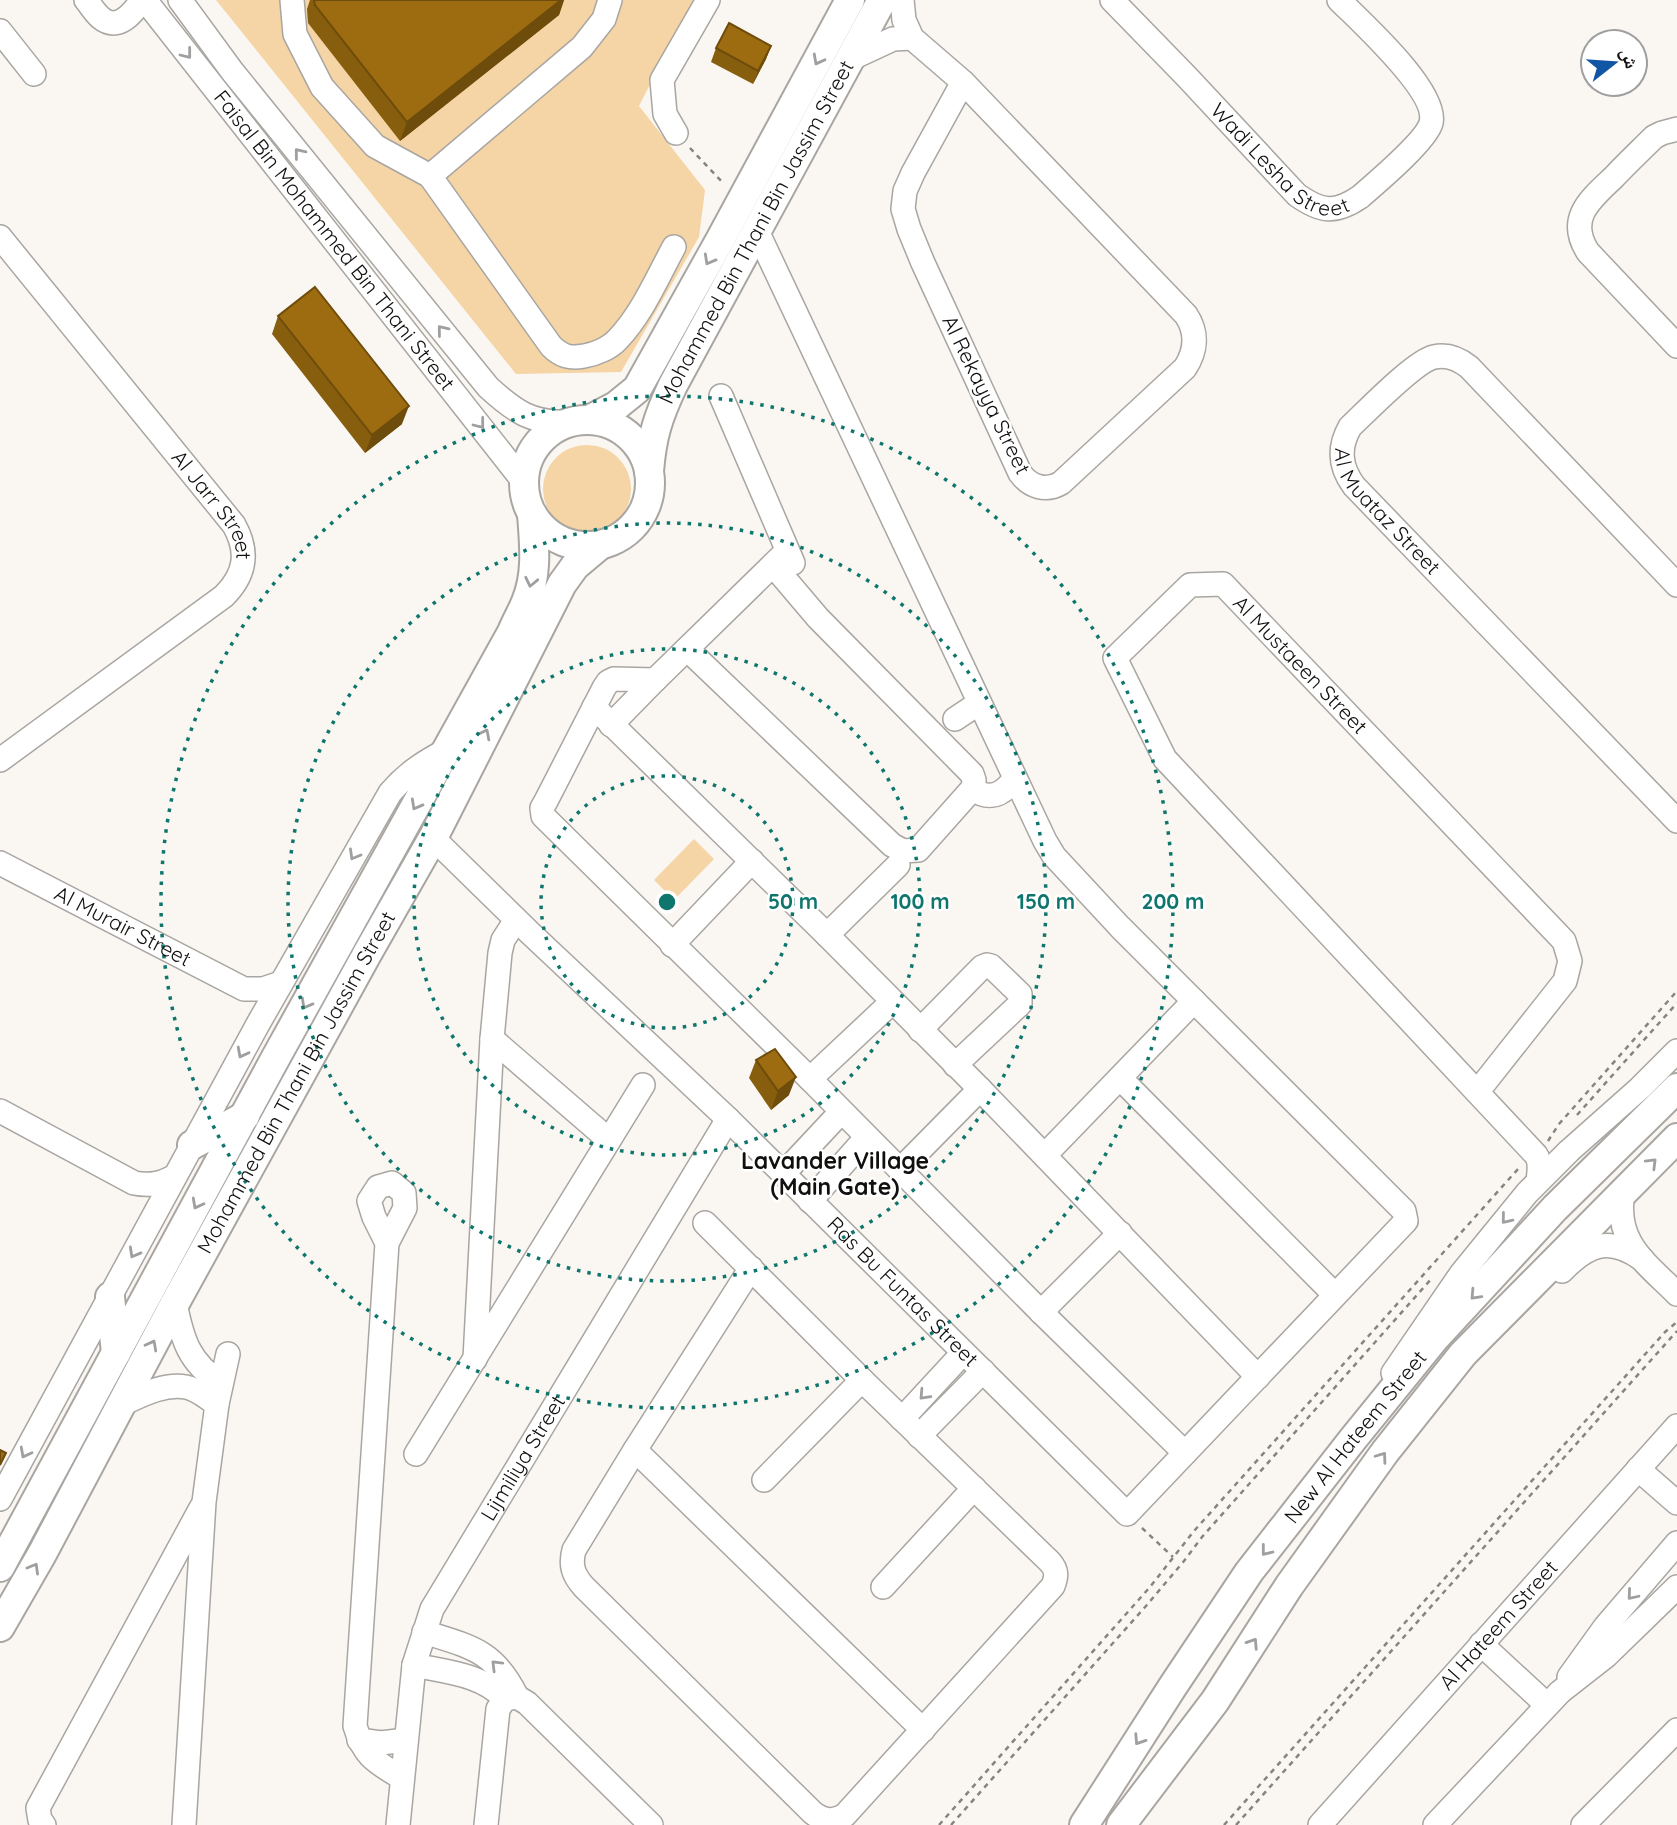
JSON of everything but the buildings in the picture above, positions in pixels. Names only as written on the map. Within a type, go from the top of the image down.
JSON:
[{"type":"main road","name":"Mohammed Bin Thani Bin Jassim Street","points":[[580,421],[616,407],[637,389],[850,0]]},
{"type":"main road","name":"Mohammed Bin Thani Bin Jassim Street","points":[[649,471],[651,444],[658,417],[673,385],[882,0]]},
{"type":"main road","points":[[580,421],[611,424],[629,435],[642,451],[649,471],[649,495],[640,518],[623,536],[600,545],[580,546],[561,541],[545,530],[527,504],[524,482],[528,460],[540,440],[558,426],[580,421]]},
{"type":"main road","name":"Mohammed Bin Thani Bin Jassim Street","points":[[0,1567],[512,632],[527,600],[533,577],[535,557],[532,514]]},
{"type":"main road","name":"Mohammed Bin Thani Bin Jassim Street","points":[[0,1627],[42,1554],[175,1303],[433,838],[562,584],[576,566],[600,545]]},
{"type":"main road","name":"New Al Hateem Street","points":[[1084,1824],[1250,1572],[1353,1439],[1453,1318],[1555,1208],[1677,1088]]},
{"type":"main road","points":[[192,1145],[245,1116]]},
{"type":"main road","name":"New Al Hateem Street","points":[[1122,1825],[1215,1701],[1289,1587],[1385,1452],[1463,1354],[1677,1138]]},
{"type":"main road","points":[[110,1297],[116,1353]]},
{"type":"street","points":[[86,0],[102,19],[113,23],[125,20],[143,0]]},
{"type":"street","name":"Faisal Bin Mohammed Bin Thani Street","points":[[143,0],[524,482]]},
{"type":"street","name":"Faisal Bin Mohammed Bin Thani Street","points":[[180,0],[232,71],[488,387],[523,414],[548,423],[580,421]]},
{"type":"street","points":[[292,0],[295,34],[322,87],[375,146],[430,176],[551,346],[561,355],[576,358],[594,354],[616,342],[639,312],[674,247]]},
{"type":"street","points":[[430,176],[582,47],[604,19],[610,0]]},
{"type":"street","points":[[676,133],[666,114],[662,80],[708,0]]},
{"type":"street","points":[[850,59],[893,39],[912,38],[904,20],[902,0]]},
{"type":"street","name":"Wadi Lesha Street","points":[[1112,0],[1297,195],[1310,204],[1329,209],[1340,208],[1360,197],[1418,142],[1431,122],[1431,112],[1422,90],[1339,0]]},
{"type":"street","points":[[0,31],[34,74]]},
{"type":"street","name":"Al Rekayya Street","points":[[912,38],[963,82],[1186,315],[1193,328],[1194,349],[1185,368],[1053,488],[1037,486],[1020,473],[923,263],[903,209],[905,191],[913,173],[963,82]]},
{"type":"street","points":[[1677,129],[1654,137],[1593,197],[1583,211],[1579,228],[1583,245],[1588,252],[1677,346]]},
{"type":"street","points":[[758,230],[979,703],[1054,856],[1119,927],[1404,1211],[1406,1221],[1127,1514]]},
{"type":"street","name":"Al Jarr Street","points":[[0,237],[234,525],[244,553],[241,571],[224,596],[0,760]]},
{"type":"street","name":"Al Muataz Street","points":[[1677,585],[1461,361],[1443,356],[1424,360],[1350,427],[1345,435],[1342,462],[1354,486],[1677,821]]},
{"type":"street","points":[[687,649],[892,845],[903,851],[918,850],[974,787],[972,774],[818,618],[780,558],[720,396]]},
{"type":"street","points":[[611,725],[780,558]]},
{"type":"street","name":"Al Mustaeen Street","points":[[1478,1091],[1565,981],[1570,961],[1564,942],[1223,584],[1191,585],[1115,658],[1165,759],[1478,1091],[1533,1168]]},
{"type":"street","points":[[654,680],[614,679],[608,682],[542,808],[543,816],[1185,1453]]},
{"type":"street","points":[[955,719],[979,703]]},
{"type":"street","points":[[594,707],[980,1089],[1258,1377]]},
{"type":"street","points":[[0,1499],[258,1024],[390,793],[405,776],[445,751]]},
{"type":"street","points":[[972,789],[980,794],[1002,793],[1015,778]]},
{"type":"street","name":"Ras Bu Funtas Street","points":[[433,838],[523,927],[728,1119],[1127,1514]]},
{"type":"street","points":[[673,945],[752,861]]},
{"type":"street","name":"Al Murair Street","points":[[0,863],[244,989]]},
{"type":"street","points":[[827,936],[898,865]]},
{"type":"street","points":[[475,1359],[492,1040],[498,977],[503,940],[523,927]]},
{"type":"street","points":[[920,1030],[987,965],[1020,994],[1020,1003],[956,1065]]},
{"type":"street","points":[[244,989],[263,989],[281,983]]},
{"type":"street","points":[[244,989],[253,1004],[258,1024]]},
{"type":"street","points":[[1045,1155],[1194,1001]]},
{"type":"street","points":[[810,1079],[892,1002]]},
{"type":"street","points":[[492,1040],[609,1140]]},
{"type":"street","points":[[1353,1439],[1404,1355],[1533,1168],[1549,1157],[1559,1141],[1640,1088],[1677,1051]]},
{"type":"street","points":[[1120,1078],[1335,1295]]},
{"type":"street","points":[[416,1454],[643,1085]]},
{"type":"street","points":[[900,1170],[980,1089]]},
{"type":"street","points":[[0,1111],[134,1183],[159,1184],[175,1176]]},
{"type":"street","points":[[783,1174],[841,1112]]},
{"type":"street","name":"Lijmiliya Street","points":[[398,1825],[414,1665],[432,1608],[728,1119]]},
{"type":"street","points":[[810,1201],[867,1137]]},
{"type":"street","points":[[134,1183],[147,1199],[152,1218]]},
{"type":"street","points":[[1623,1192],[1620,1206],[1625,1235],[1632,1248],[1677,1294]]},
{"type":"street","points":[[705,1223],[751,1268],[862,1380],[1054,1567],[1056,1580],[1053,1586],[845,1815],[826,1820],[813,1813],[577,1580],[572,1570],[574,1550],[751,1268]]},
{"type":"street","points":[[1041,1312],[1119,1233]]},
{"type":"street","points":[[387,1243],[355,1726],[359,1740],[374,1761],[402,1778]]},
{"type":"street","points":[[1463,1354],[1481,1345],[1514,1320],[1579,1254],[1605,1245],[1631,1251],[1642,1259]]},
{"type":"street","points":[[175,1303],[179,1322],[193,1358],[219,1394]]},
{"type":"street","points":[[902,1419],[963,1353]]},
{"type":"street","points":[[184,1825],[204,1502],[219,1394],[228,1354]]},
{"type":"street","points":[[919,1436],[983,1371]]},
{"type":"street","points":[[764,1480],[862,1380]]},
{"type":"street","points":[[120,1405],[148,1392],[174,1387],[219,1394]]},
{"type":"street","name":"Al Hateem Street","points":[[1320,1825],[1677,1426]]},
{"type":"street","points":[[635,1450],[923,1730]]},
{"type":"street","points":[[1638,1469],[1677,1503]]},
{"type":"street","points":[[883,1587],[974,1488]]},
{"type":"street","points":[[44,1825],[38,1808],[204,1502]]},
{"type":"street","points":[[1549,1704],[1605,1627],[1677,1543]]},
{"type":"street","points":[[1435,1825],[1549,1704],[1606,1656],[1677,1587]]},
{"type":"street","points":[[424,1632],[484,1654],[506,1676],[511,1698]]},
{"type":"street","points":[[1476,1649],[1549,1704]]},
{"type":"street","points":[[414,1665],[477,1679],[511,1698],[523,1699],[651,1825]]},
{"type":"street","points":[[486,1825],[496,1716],[500,1704],[511,1698]]},
{"type":"street","points":[[359,1740],[381,1743],[406,1740]]},
{"type":"street","points":[[1583,1825],[1673,1743]]},
{"type":"path","points":[[676,133],[741,201]]},
{"type":"path","points":[[1559,1141],[1559,1124],[1677,991]]},
{"type":"path","points":[[1573,1120],[1677,1003]]},
{"type":"path","points":[[939,1825],[1515,1172],[1533,1168]]},
{"type":"path","points":[[951,1825],[1437,1273]]},
{"type":"path","points":[[1224,1825],[1656,1342],[1677,1322]]},
{"type":"path","points":[[1236,1825],[1677,1331]]},
{"type":"path","points":[[1127,1514],[1173,1557]]},
{"type":"shaded area","points":[[216,0],[693,0],[639,106],[705,190],[699,237],[621,372],[516,374]]},
{"type":"shaded area","points":[[587,445],[612,452],[624,464],[631,489],[624,514],[612,526],[587,533],[562,526],[550,514],[543,489],[550,464],[562,452]]},
{"type":"shaded area","points":[[694,839],[714,859],[674,900],[654,880]]},
{"type":"district","name":"Lavander Village (Main Gate)","points":[[835,1174]]}]
